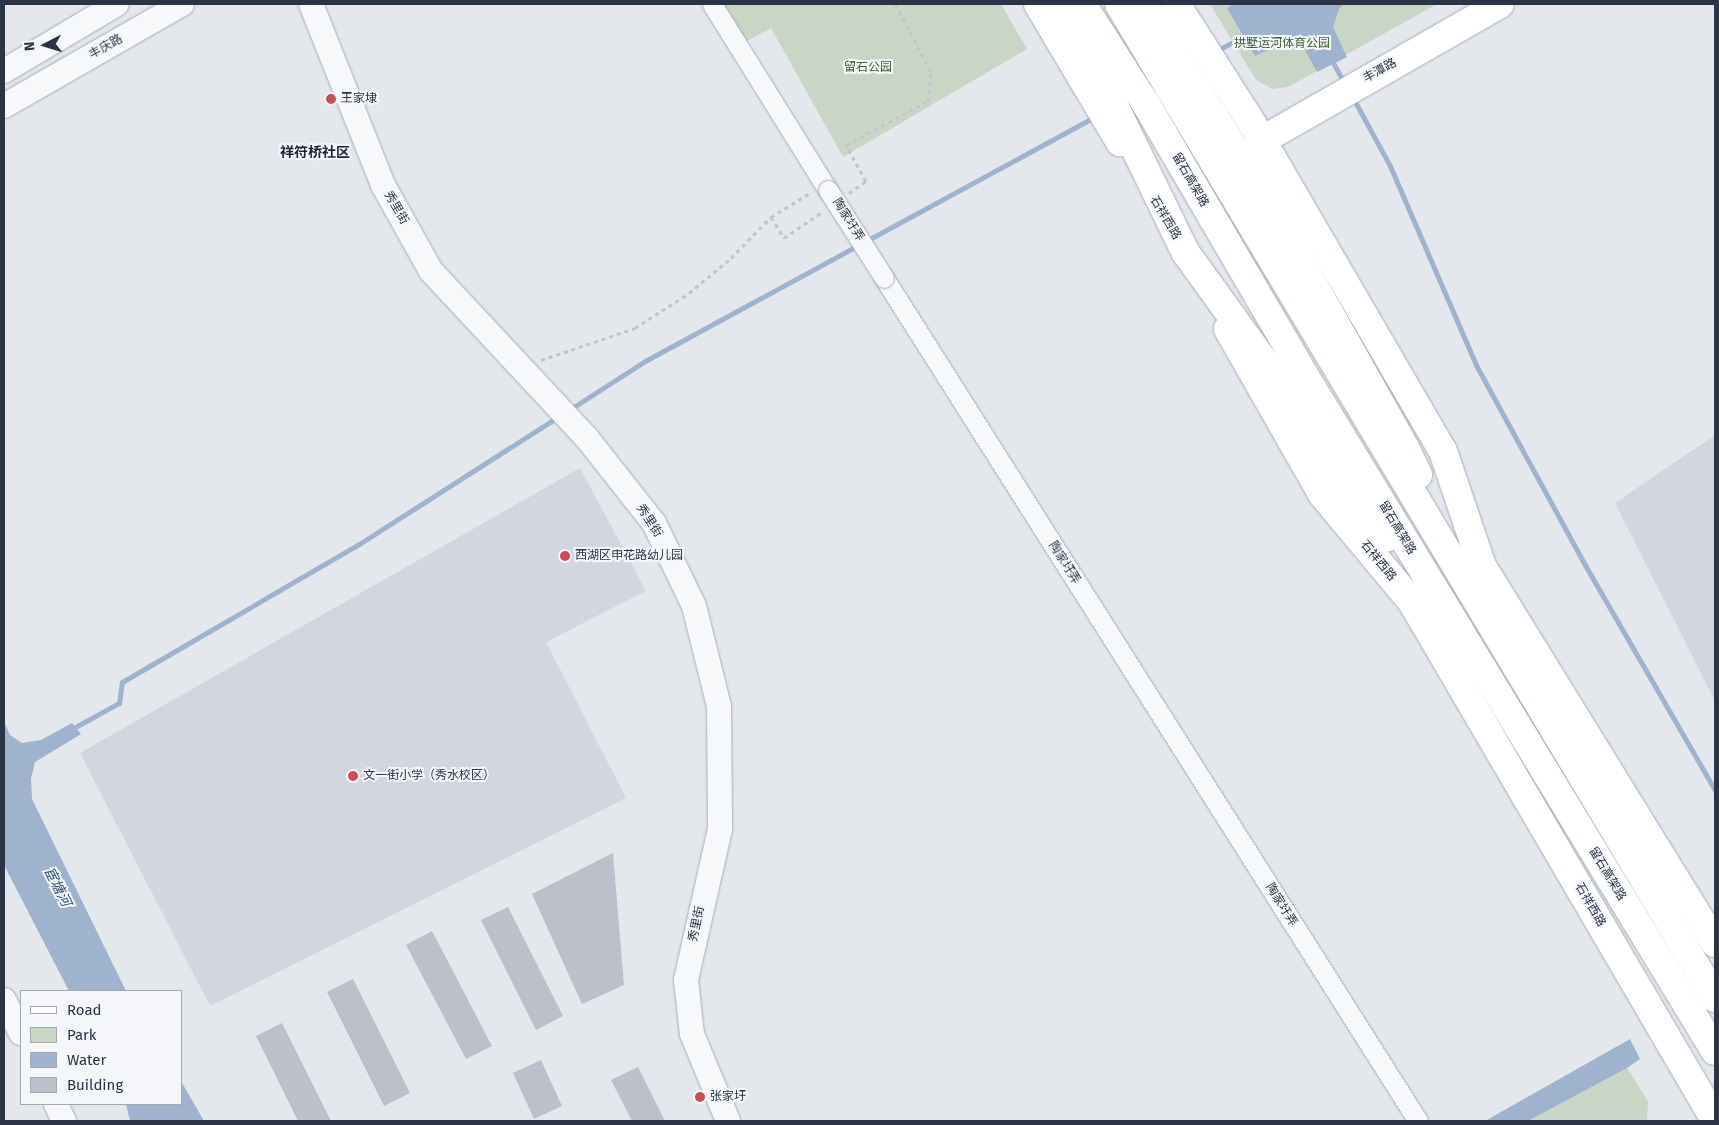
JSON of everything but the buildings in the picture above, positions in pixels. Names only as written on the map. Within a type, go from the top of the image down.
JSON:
[{"type":"main road","points":[[1038,4],[1093,79]]},
{"type":"main road","points":[[1059,4],[1093,79],[1186,253],[1307,421],[1354,500],[1444,606]]},
{"type":"main road","name":"留石高架路","points":[[1082,4],[1146,104],[1444,606],[1715,1051]]},
{"type":"main road","points":[[1159,4],[1176,25],[1192,77],[1715,998]]},
{"type":"main road","name":"丰潭路","points":[[1257,133],[1345,82],[1465,4]]},
{"type":"main road","name":"丰潭路","points":[[1345,82],[1500,4]]},
{"type":"main road","points":[[1129,6],[1176,25]]},
{"type":"main road","points":[[1129,6],[1192,77],[1257,133],[1443,451],[1474,576]]},
{"type":"main road","points":[[1192,77],[1332,314],[1474,576],[1715,943]]},
{"type":"main road","name":"石祥西路","points":[[1186,253],[1322,494],[1412,602],[1715,1120]]},
{"type":"street","points":[[4,71],[117,4]]},
{"type":"street","name":"丰庆路","points":[[4,106],[182,4]]},
{"type":"street","name":"秀里街","points":[[311,4],[382,185],[432,271],[586,437],[626,487],[654,523],[694,606],[719,706],[720,829],[686,980],[692,1034],[728,1121]]},
{"type":"street","name":"陶家圩弄","points":[[712,4],[1418,1121]]},
{"type":"street","points":[[4,1000],[20,1032]]},
{"type":"street","points":[[56,1105],[64,1121]]},
{"type":"path","points":[[866,181],[846,146],[928,101],[931,71],[895,4]]},
{"type":"path","points":[[526,373],[550,356],[635,328],[689,293],[731,258],[771,217],[827,186]]},
{"type":"path","points":[[771,217],[784,238]]},
{"type":"shaded area","points":[[1715,435],[1715,701],[1615,503]]},
{"type":"shaded area","name":"文一街小学（秀水校区）","points":[[580,468],[646,591],[546,642],[626,798],[210,1006],[80,753]]},
{"type":"green space","name":"留石公园","points":[[714,4],[1001,4],[1027,49],[843,157],[771,28],[740,45]]},
{"type":"green space","name":"拱墅运河体育公园","points":[[1210,4],[1437,4],[1288,87],[1273,89],[1256,80]]},
{"type":"green space","points":[[1627,1068],[1648,1101],[1647,1121],[1528,1121]]},
{"type":"water","points":[[1234,4],[1344,4],[1339,9],[1333,27],[1347,57],[1317,72],[1305,50],[1294,42],[1283,43],[1255,56],[1227,8]]},
{"type":"water","name":"宦塘河","points":[[4,722],[10,735],[22,743],[41,740],[72,723],[81,734],[35,762],[31,779],[32,799],[126,990],[68,990],[4,865]]},
{"type":"water","points":[[1630,1039],[1640,1059],[1627,1068],[1528,1121],[1485,1121]]},
{"type":"water","points":[[182,1083],[204,1121],[130,1121],[126,1105],[182,1105]]},
{"type":"waterway","points":[[1216,51],[1248,34]]},
{"type":"waterway","points":[[1331,59],[1345,84]]},
{"type":"waterway","points":[[1353,98],[1390,166],[1476,365],[1585,565],[1715,790]]},
{"type":"waterway","points":[[866,241],[1096,116]]},
{"type":"waterway","points":[[569,410],[645,361],[859,245]]},
{"type":"waterway","points":[[70,730],[119,703],[122,682],[356,546],[559,416]]},
{"type":"place","name":"王家埭","points":[[331,99]]},
{"type":"place","name":"西湖区申花路幼儿园","points":[[565,556]]},
{"type":"place","name":"文一街小学（秀水校区）","points":[[353,776]]},
{"type":"place","name":"张家圩","points":[[700,1097]]},
{"type":"district","name":"祥符桥社区","points":[[315,153]]}]
